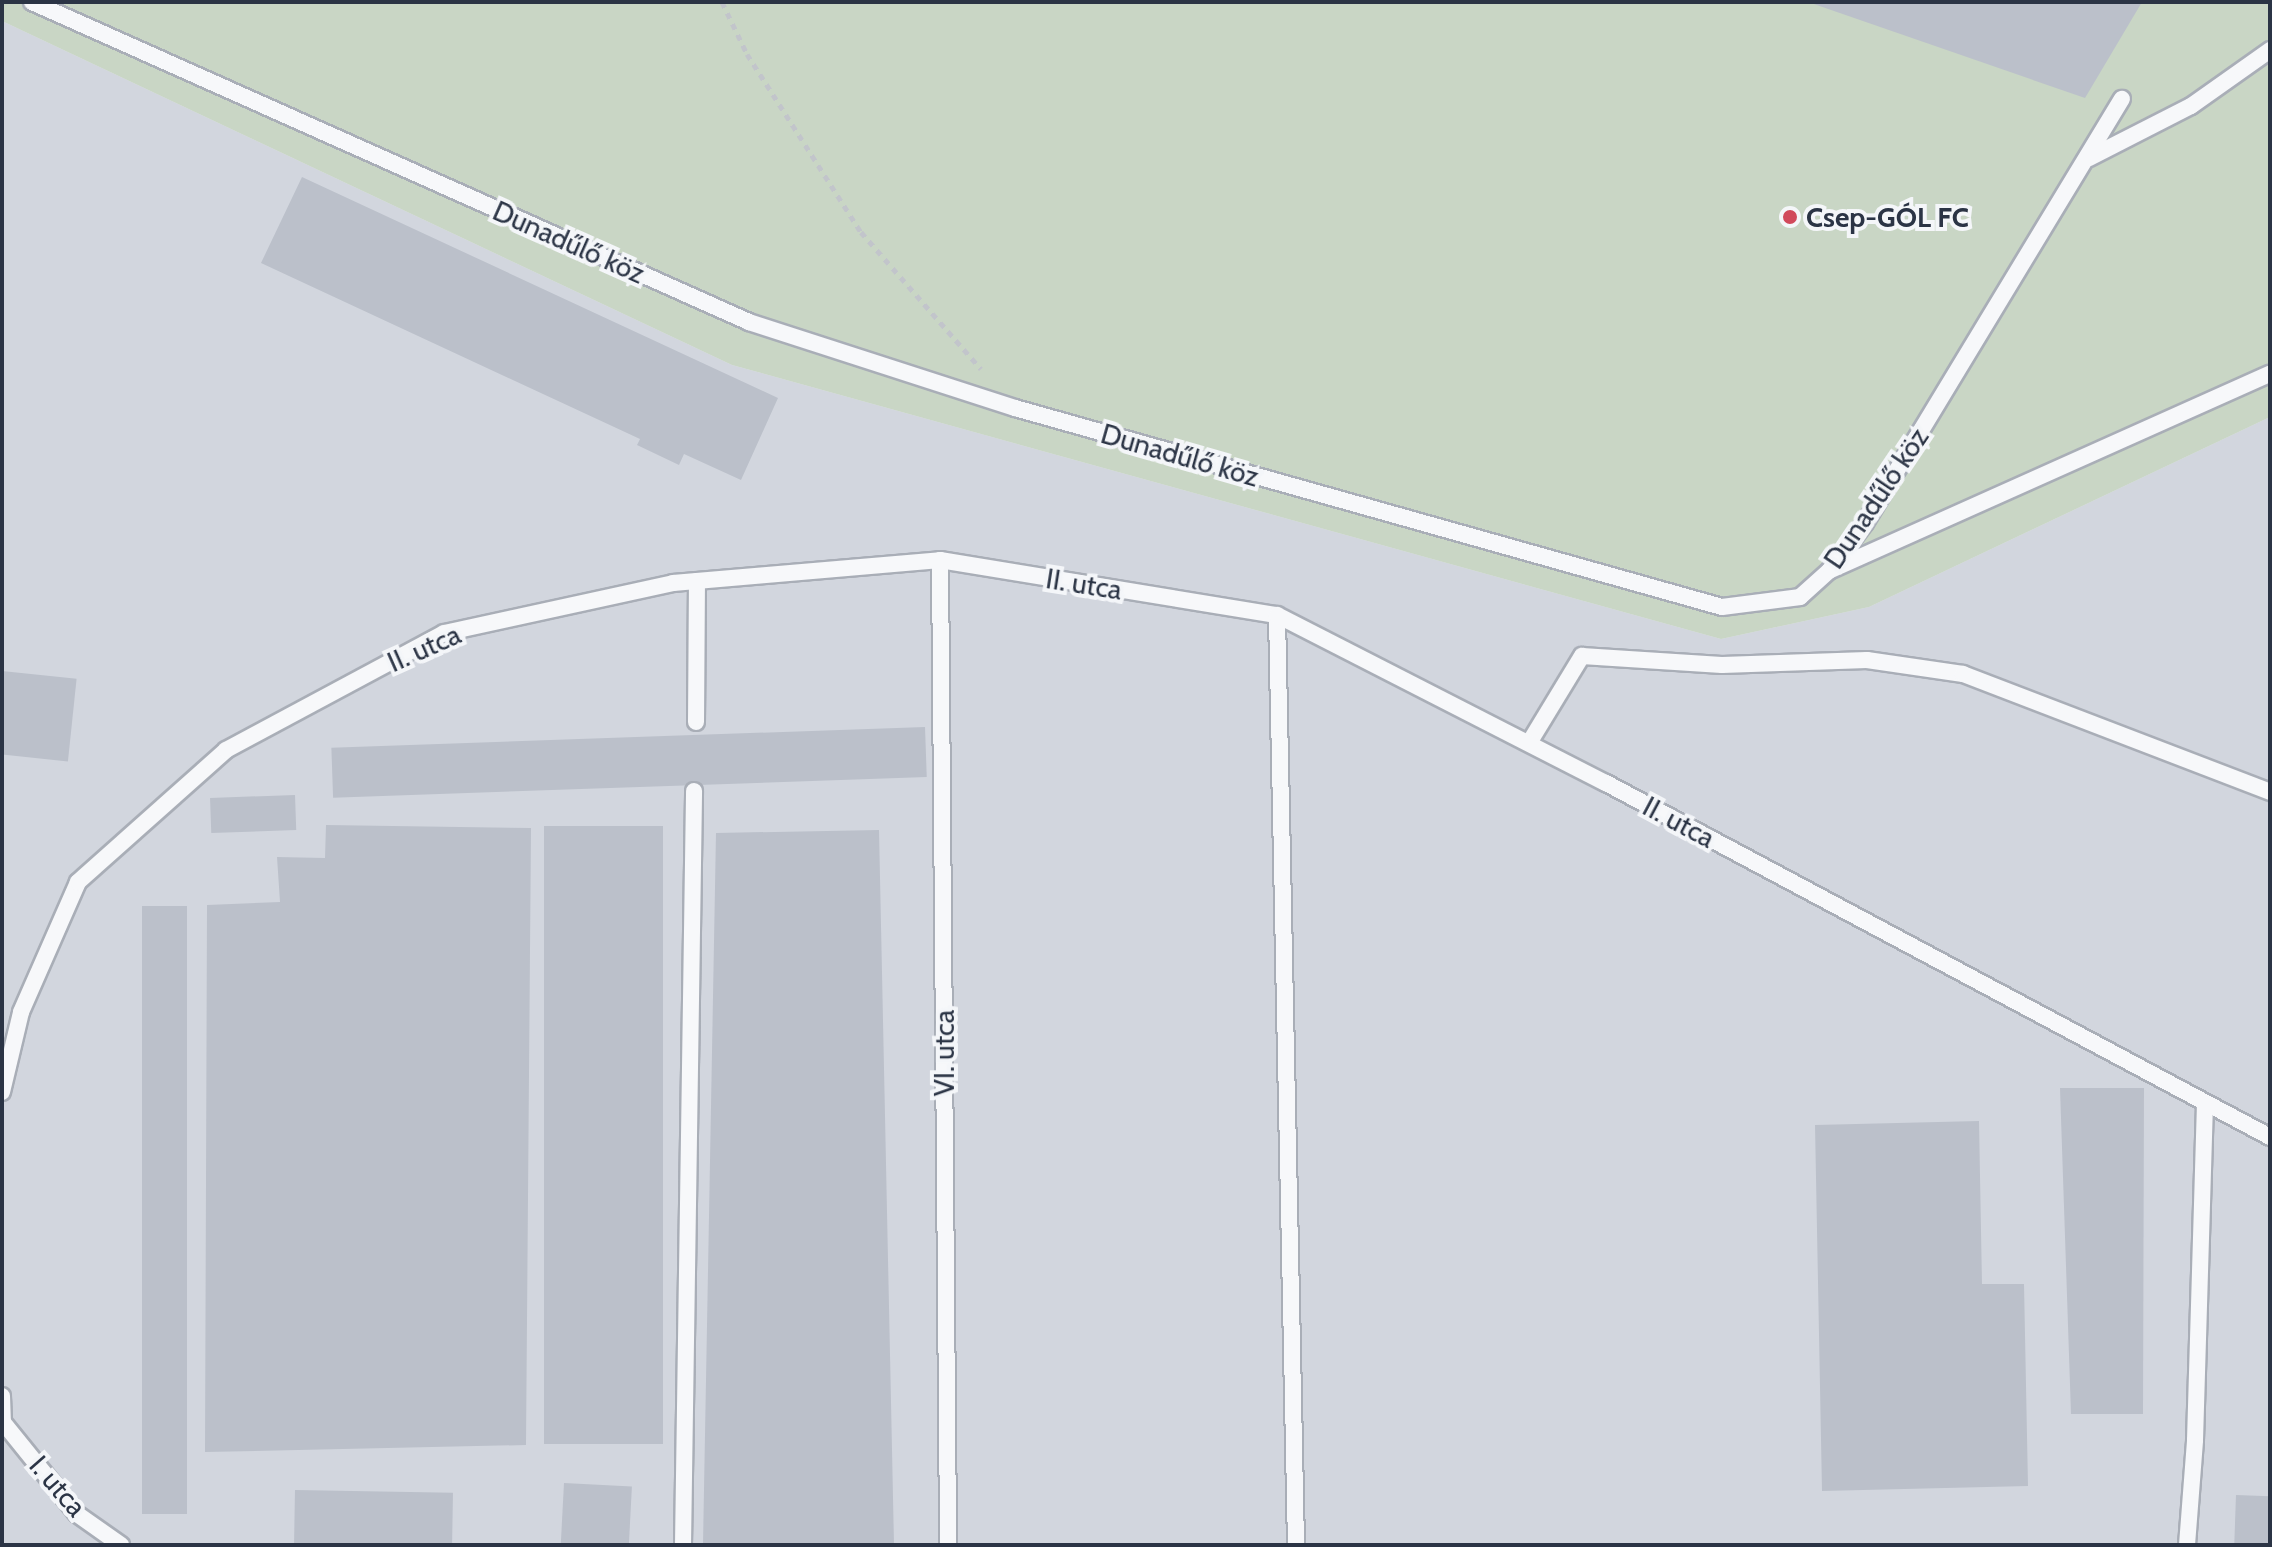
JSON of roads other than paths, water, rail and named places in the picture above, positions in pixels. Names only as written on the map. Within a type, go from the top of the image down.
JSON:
[{"type":"lane","name":"Dunadűlő köz","points":[[32,2],[749,322],[1015,408],[1722,607],[1800,597],[1829,571],[1865,523],[2122,99]]},
{"type":"lane","points":[[2088,159],[2191,106],[2270,50]]},
{"type":"lane","points":[[1829,571],[2270,374]]},
{"type":"lane","name":"II. utca","points":[[2,1092],[21,1012],[78,882],[226,750],[444,633],[673,583],[940,560],[1277,615],[1529,743],[2270,1137]]},
{"type":"lane","name":"VI. utca","points":[[940,560],[948,1545]]},
{"type":"lane","points":[[696,722],[697,581]]},
{"type":"lane","points":[[1277,615],[1296,1545]]},
{"type":"lane","points":[[1529,743],[1582,656],[1722,665],[1867,660],[1963,674],[2270,792]]},
{"type":"lane","points":[[683,1545],[694,791]]},
{"type":"lane","points":[[2187,1545],[2195,1440],[2205,1104]]},
{"type":"lane","points":[[2,1396],[3,1421]]},
{"type":"lane","name":"I. utca","points":[[3,1421],[77,1514],[121,1545]]},
{"type":"place","name":"Csep-GÓL FC","points":[[1790,217]]}]
